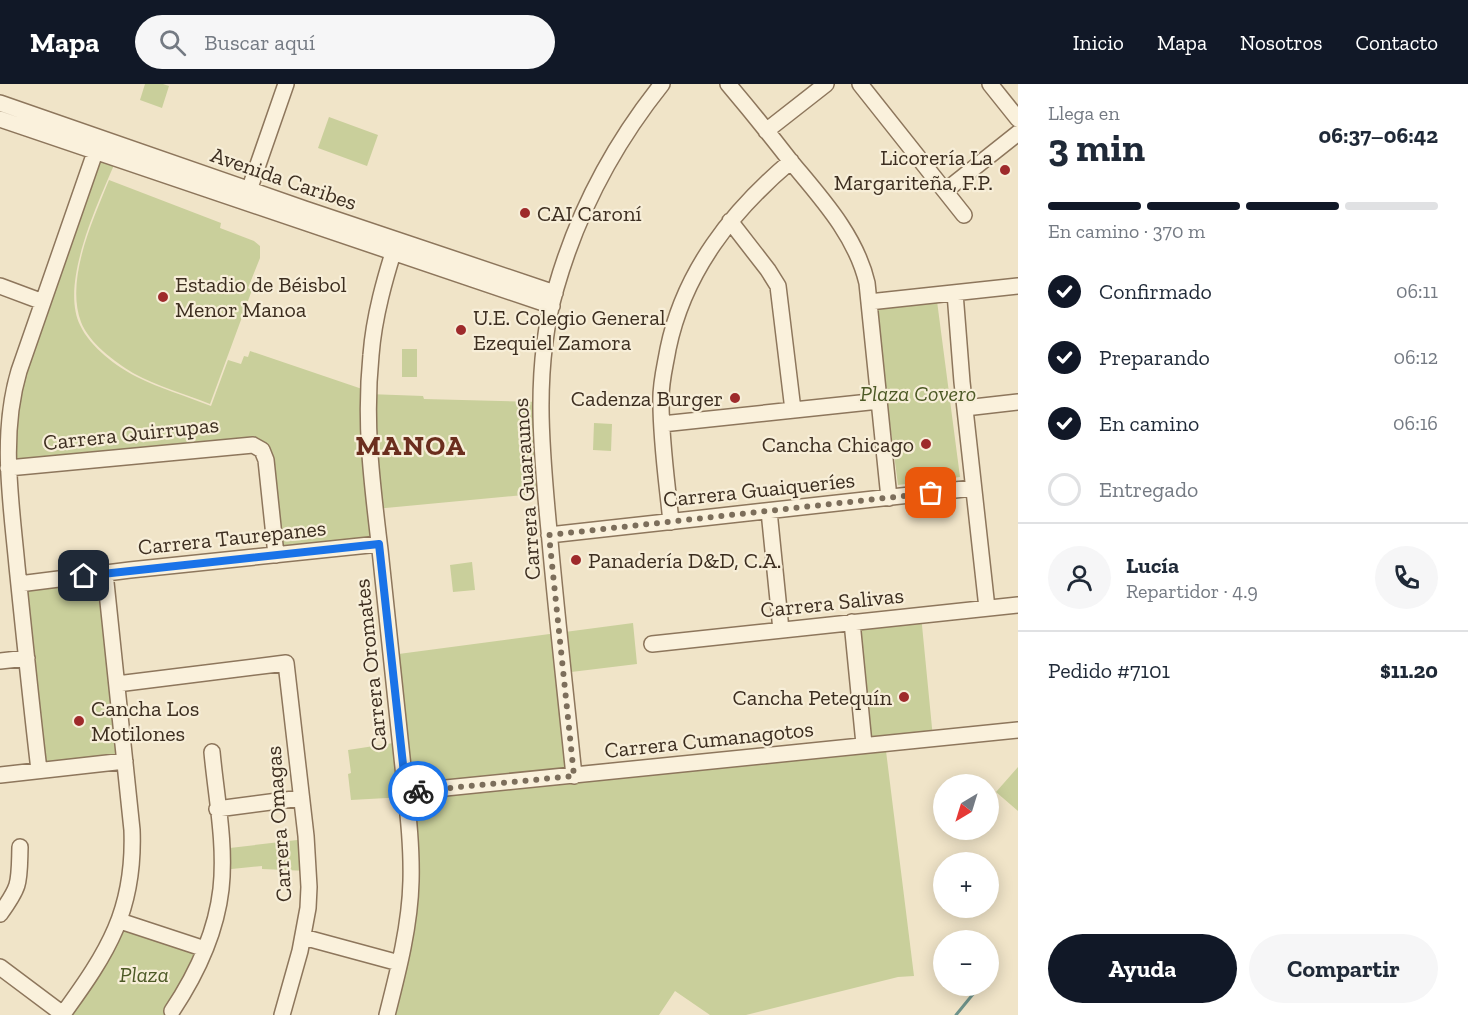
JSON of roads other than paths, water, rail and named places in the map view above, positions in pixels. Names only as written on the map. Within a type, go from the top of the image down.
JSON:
[{"type":"street","points":[[247,196],[286,84]]},
{"type":"street","name":"Carrera Guaraunos","points":[[574,776],[542,454],[542,381],[553,300],[570,249],[599,180],[631,125],[662,84]]},
{"type":"street","points":[[728,84],[827,206],[850,240],[864,273],[889,498]]},
{"type":"street","points":[[766,131],[826,84]]},
{"type":"street","points":[[860,84],[964,215]]},
{"type":"street","points":[[990,84],[1018,119]]},
{"type":"street","name":"Avenida Caribes","points":[[0,103],[98,144],[553,300]]},
{"type":"street","name":"Avenida Caribes","points":[[0,119],[98,144]]},
{"type":"street","points":[[945,191],[1018,133]]},
{"type":"street","points":[[39,771],[19,584],[4,405],[19,371],[98,144]]},
{"type":"street","points":[[671,522],[660,402],[662,378],[676,316],[703,257],[730,222],[765,184],[791,161]]},
{"type":"street","points":[[730,222],[778,286],[793,410]]},
{"type":"street","name":"Carrera Oromates","points":[[387,1015],[409,912],[411,881],[406,792],[369,458],[368,401],[374,335],[383,288],[395,246]]},
{"type":"street","points":[[0,286],[43,302]]},
{"type":"street","points":[[869,302],[1018,286]]},
{"type":"street","points":[[955,293],[964,408],[987,608]]},
{"type":"street","points":[[662,424],[879,401]]},
{"type":"street","points":[[964,408],[1018,402]]},
{"type":"street","name":"Carrera Quirrupas","points":[[8,468],[248,444],[258,446],[266,460],[276,555]]},
{"type":"street","name":"Carrera Guaiqueríes","points":[[549,535],[974,488]]},
{"type":"street","points":[[769,511],[781,630]]},
{"type":"street","name":"Carrera Taurepanes","points":[[19,584],[379,544]]},
{"type":"street","points":[[0,967],[64,1015],[101,959],[120,921],[127,896],[132,867],[132,830],[105,573]]},
{"type":"street","name":"Carrera Salivas","points":[[652,644],[1018,605]]},
{"type":"street","points":[[852,622],[864,744]]},
{"type":"street","points":[[0,661],[27,658]]},
{"type":"street","name":"Carrera Omagas","points":[[117,684],[286,663],[309,876],[308,908],[303,937],[282,1015]]},
{"type":"street","name":"Carrera Cumanagotos","points":[[406,792],[1018,730]]},
{"type":"street","points":[[172,1011],[190,983],[205,949],[215,919],[221,888],[212,752]]},
{"type":"street","points":[[0,775],[125,760]]},
{"type":"street","points":[[217,808],[301,798]]},
{"type":"street","points":[[0,914],[19,883],[20,847]]},
{"type":"street","points":[[120,921],[205,949]]},
{"type":"street","points":[[303,937],[399,963]]},
{"type":"waterway","points":[[956,1015],[971,996]]},
{"type":"place","name":"Licorería La Margariteña, F.P.","points":[[1005,170]]},
{"type":"place","name":"CAI Caroní","points":[[525,213]]},
{"type":"place","name":"Estadio de Béisbol Menor Manoa","points":[[163,297]]},
{"type":"place","name":"U.E. Colegio General Ezequiel Zamora","points":[[461,330]]},
{"type":"place","name":"Cadenza Burger","points":[[735,398]]},
{"type":"place","name":"Cancha Chicago","points":[[926,444]]},
{"type":"place","name":"Panadería D&D, C.A.","points":[[576,560]]},
{"type":"place","name":"Cancha Petequín","points":[[904,697]]},
{"type":"place","name":"Cancha Los Motilones","points":[[79,721]]},
{"type":"district","name":"MANOA","points":[[411,445]]},
{"type":"park label","name":"Plaza Covero","points":[[918,393]]},
{"type":"park label","name":"Plaza","points":[[144,974]]}]
